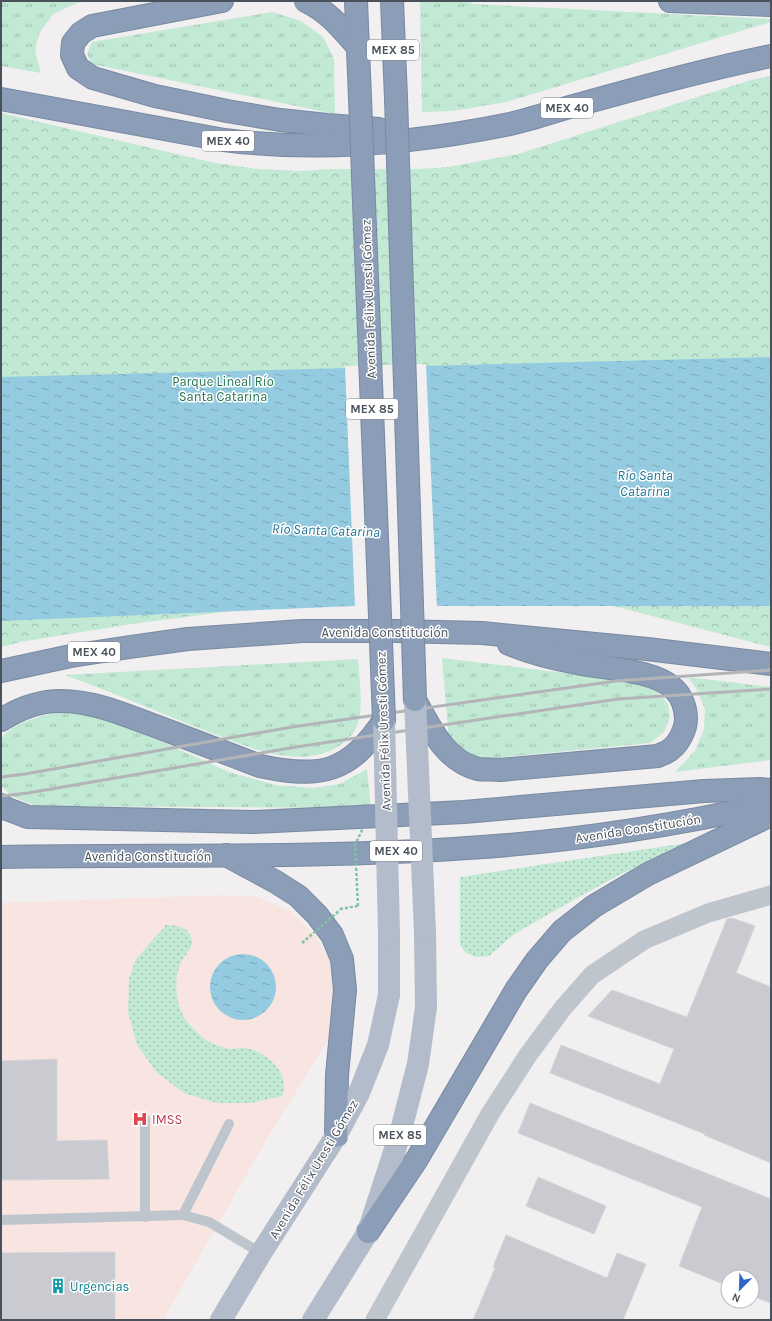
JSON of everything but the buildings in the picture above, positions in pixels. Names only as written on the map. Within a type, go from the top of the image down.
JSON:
[{"type":"highway","points":[[222,1],[92,26],[81,33],[73,43],[72,55],[78,68],[93,78],[155,96],[228,111],[280,120],[327,125],[458,134]]},
{"type":"highway","points":[[306,1],[331,17],[358,47]]},
{"type":"highway","name":"MEX 85","points":[[356,1],[358,47]]},
{"type":"highway","name":"MEX 85","points":[[392,1],[415,700]]},
{"type":"highway","points":[[670,1],[771,6]]},
{"type":"highway","name":"Avenida Félix Uresti Gómez","points":[[358,47],[384,720]]},
{"type":"highway","name":"MEX 40","points":[[1,99],[182,133],[259,145],[338,145],[458,134],[512,123],[674,79],[771,56]]},
{"type":"highway","name":"Avenida Constitución","points":[[1,671],[71,656],[188,640],[302,632],[396,631],[482,633],[647,649],[771,664]]},
{"type":"highway","points":[[415,700],[428,724],[447,751],[462,763],[478,769],[500,770],[658,756],[672,749],[680,738],[686,721],[684,704],[674,689],[659,679],[635,672],[578,664],[542,655],[482,633]]},
{"type":"highway","points":[[1,720],[16,710],[35,704],[60,701],[84,702],[113,710],[260,766],[285,771],[302,772],[331,768],[346,761],[358,753],[369,741],[384,720]]},
{"type":"highway","points":[[1,805],[7,809],[28,817],[252,822],[464,812],[704,791],[771,790]]},
{"type":"highway","name":"Avenida Constitución","points":[[1,857],[343,853],[467,848],[566,840],[670,825],[771,804]]},
{"type":"highway","points":[[368,1232],[417,1159],[516,990],[537,960],[562,931],[594,906],[648,874],[771,815]]},
{"type":"highway","points":[[225,855],[276,882],[298,896],[317,915],[332,935],[342,959],[345,990],[337,1075],[336,1136]]},
{"type":"main road","name":"MEX 85","points":[[313,1320],[368,1232],[400,1134],[418,1064],[426,1007],[425,932],[415,700]]},
{"type":"main road","name":"Avenida Félix Uresti Gómez","points":[[221,1320],[261,1253],[336,1136],[359,1093],[378,1046],[389,995],[384,720]]},
{"type":"street","points":[[375,1320],[490,1114],[528,1056],[563,1008],[592,975],[644,940],[708,913],[771,896]]},
{"type":"lane","points":[[145,1119],[145,1216]]},
{"type":"lane","points":[[183,1215],[229,1124]]},
{"type":"lane","points":[[1,1220],[183,1215],[210,1222],[261,1253]]},
{"type":"path","points":[[302,943],[340,910],[358,906]]},
{"type":"shaded area","name":"IMSS","points":[[223,895],[257,897],[290,911],[316,936],[333,967],[338,1003],[330,1037],[268,1137],[163,1320],[1,1320],[1,903]]},
{"type":"green space","points":[[1,1],[89,1],[77,3],[53,14],[39,34],[35,51],[41,73],[1,66]]},
{"type":"green space","points":[[420,1],[467,1],[473,4],[771,19],[771,22],[506,102],[452,111],[422,112]]},
{"type":"green space","points":[[272,12],[301,21],[323,37],[334,59],[335,114],[92,64],[87,54],[92,42]]},
{"type":"green space","name":"Parque Lineal Río Santa Catarina","points":[[771,76],[771,647],[560,592],[277,605],[132,624],[20,642],[1,647],[1,113],[215,163],[258,169],[301,171],[330,169],[420,169],[448,167],[518,154],[751,80]]},
{"type":"green space","points":[[442,658],[637,682],[657,691],[668,704],[670,718],[664,732],[650,743],[486,759],[469,755],[449,740]]},
{"type":"green space","points":[[358,659],[361,708],[357,726],[353,733],[347,740],[332,750],[315,755],[297,757],[266,752],[245,746],[65,675]]},
{"type":"green space","points":[[688,677],[771,687],[771,760],[675,772],[695,751],[704,729],[705,709],[697,690]]},
{"type":"green space","points":[[60,712],[91,715],[127,726],[229,772],[275,785],[313,788],[340,784],[367,769],[371,808],[36,806],[13,797],[1,786],[1,739],[6,733],[20,724]]},
{"type":"green space","points":[[687,843],[619,875],[552,912],[513,935],[489,956],[476,957],[466,953],[460,945],[460,877]]},
{"type":"green space","points":[[166,925],[179,926],[186,930],[191,936],[192,944],[178,969],[176,985],[180,1009],[188,1023],[211,1043],[231,1049],[250,1049],[268,1058],[278,1068],[281,1074],[284,1087],[282,1096],[251,1103],[217,1103],[184,1093],[157,1073],[137,1045],[128,1012],[129,979],[136,959]]},
{"type":"water","name":"Río Santa Catarina","points":[[771,357],[771,606],[353,606],[1,621],[1,377]]},
{"type":"water","points":[[236,954],[250,954],[262,959],[271,968],[276,980],[274,1000],[267,1011],[250,1020],[236,1020],[224,1015],[215,1006],[210,994],[210,980],[215,968],[224,959]]},
{"type":"pier","points":[[426,364],[437,608],[355,608],[345,366]]},
{"type":"railway","points":[[1,777],[292,727],[616,681],[771,670]]},
{"type":"railway","points":[[1,796],[28,793],[296,747],[618,699],[771,689]]},
{"type":"place","name":"IMSS","points":[[140,1119]]},
{"type":"place","name":"Urgencias","points":[[58,1286]]}]
